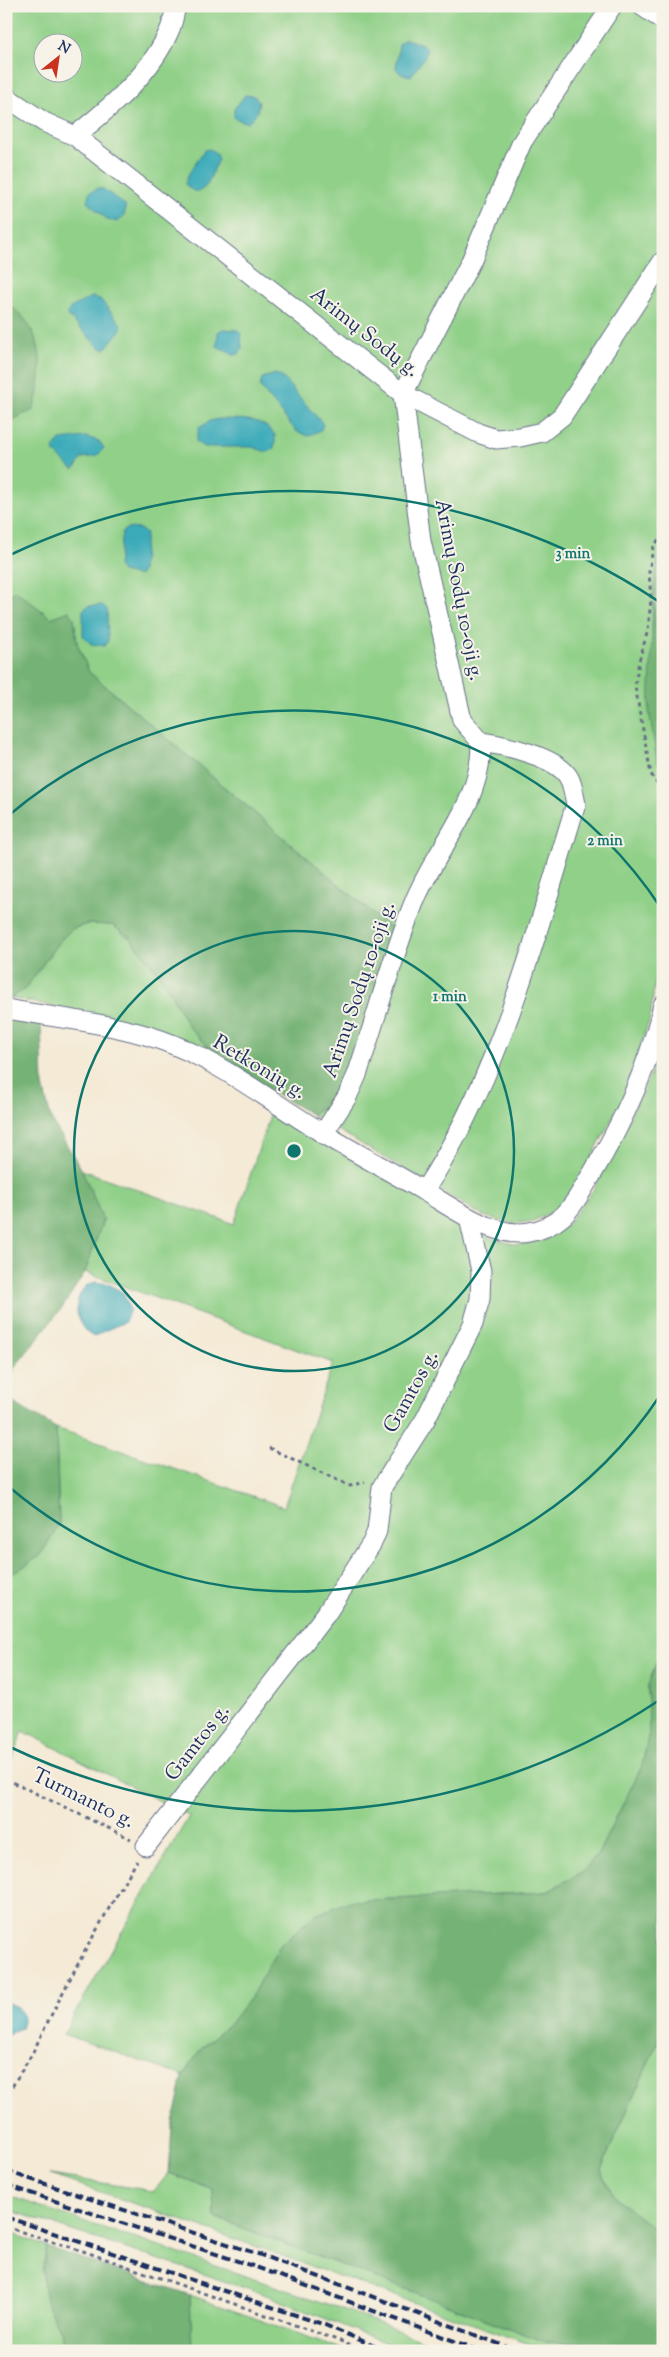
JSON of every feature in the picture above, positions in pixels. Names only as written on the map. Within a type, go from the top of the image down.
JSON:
[{"type":"street","points":[[75,136],[110,108],[149,65],[170,29],[176,6]]},
{"type":"street","points":[[403,394],[470,261],[522,142],[612,6]]},
{"type":"street","points":[[642,6],[663,20]]},
{"type":"street","name":"Arimų Sodų g.","points":[[6,97],[44,122],[75,136],[403,394],[478,433],[496,439],[520,437],[542,432],[562,416],[663,261]]},
{"type":"street","name":"Arimų Sodų 10-oji g.","points":[[323,1134],[347,1096],[357,1075],[413,903],[471,797],[482,760],[482,742],[462,720],[421,541],[403,394]]},
{"type":"street","points":[[424,1191],[450,1151],[507,1026],[576,804],[569,777],[556,764],[502,744],[482,742]]},
{"type":"street","points":[[469,1218],[513,1234],[530,1232],[544,1227],[564,1215],[612,1140],[641,1077],[663,1005]]},
{"type":"street","name":"Retkonių g.","points":[[6,1009],[126,1030],[162,1041],[207,1061],[323,1134],[469,1218]]},
{"type":"street","name":"Gamtos g.","points":[[146,1846],[326,1614],[367,1551],[376,1531],[382,1487],[426,1420],[473,1324],[480,1299],[481,1271],[469,1218]]},
{"type":"path","points":[[663,533],[653,548],[649,572],[648,630],[638,662],[635,686],[651,774],[663,793]]},
{"type":"path","points":[[269,1448],[350,1486],[390,1474]]},
{"type":"path","name":"Turmanto g.","points":[[6,1779],[146,1846]]},
{"type":"path","points":[[6,2101],[15,2079],[34,2048],[58,1998],[146,1846]]},
{"type":"path","points":[[6,2227],[111,2260],[343,2342],[360,2351]]},
{"type":"green space","points":[[6,6],[663,6],[663,551],[657,566],[654,590],[652,651],[657,760],[663,773],[663,924],[650,1018],[622,1101],[572,1193],[554,1211],[533,1221],[512,1224],[483,1216],[311,1114],[328,1106],[397,934],[89,672],[77,643],[74,618],[51,618],[15,590],[6,599]]},
{"type":"green space","points":[[6,303],[19,313],[35,337],[39,351],[40,380],[33,410],[16,418],[6,430]]},
{"type":"green space","points":[[663,551],[663,773],[657,760],[649,711],[655,574]]},
{"type":"green space","points":[[15,590],[51,618],[69,611],[74,618],[77,643],[89,672],[397,934],[342,1091],[328,1106],[311,1114],[259,1084],[214,1053],[189,1027],[161,977],[130,938],[112,925],[87,924],[72,929],[58,943],[25,989],[10,998],[6,998],[6,599]]},
{"type":"green space","points":[[87,924],[112,925],[130,937],[161,977],[189,1027],[214,1053],[153,1028],[115,1018],[10,998],[25,989],[58,943],[72,929]]},
{"type":"green space","points":[[6,1017],[41,1022],[43,1086],[51,1119],[82,1170],[103,1220],[85,1272],[64,1305],[14,1368],[7,1391],[10,1401],[56,1428],[59,1524],[40,1556],[6,1578]]},
{"type":"green space","points":[[663,1038],[663,1644],[648,1686],[649,1733],[642,1766],[598,1854],[581,1873],[545,1892],[350,1901],[252,1995],[232,2022],[200,2050],[183,2076],[63,2034],[189,1816],[23,1731],[10,1764],[6,1763],[6,1578],[40,1556],[59,1524],[56,1428],[284,1507],[333,1363],[85,1272],[103,1220],[82,1170],[234,1224],[271,1112],[465,1225],[493,1239],[518,1245],[547,1239],[566,1226],[594,1189],[649,1078]]},
{"type":"green space","points":[[663,1644],[663,2030],[601,2169],[610,2189],[618,2198],[635,2214],[663,2235],[663,2341],[657,2351],[630,2351],[607,2344],[546,2342],[214,2217],[213,2189],[169,2173],[172,2127],[183,2076],[200,2050],[232,2021],[252,1995],[280,1945],[313,1916],[350,1901],[545,1892],[581,1873],[598,1854],[642,1766],[649,1733],[648,1686]]},
{"type":"green space","points":[[663,2030],[663,2235],[635,2214],[618,2198],[610,2189],[601,2169]]},
{"type":"green space","points":[[169,2173],[213,2189],[214,2217],[546,2342],[607,2344],[630,2351],[549,2351],[50,2175],[154,2191]]},
{"type":"green space","points":[[6,2195],[337,2307],[451,2351],[406,2351],[269,2296],[6,2209]]},
{"type":"green space","points":[[6,2231],[47,2247],[42,2271],[49,2309],[61,2330],[64,2351],[6,2351]]},
{"type":"green space","points":[[47,2247],[190,2295],[192,2351],[64,2351],[60,2333],[47,2302],[43,2286],[43,2271]]},
{"type":"green space","points":[[190,2295],[336,2347],[346,2351],[192,2351]]},
{"type":"water","points":[[405,39],[422,44],[427,50],[424,58],[411,76],[401,74],[396,68],[399,44]]},
{"type":"water","points":[[245,95],[254,96],[259,101],[257,112],[248,123],[234,118],[234,109]]},
{"type":"water","points":[[210,149],[216,153],[218,160],[207,185],[200,191],[193,191],[185,184],[188,175],[204,150]]},
{"type":"water","points":[[98,188],[103,189],[125,205],[124,215],[117,222],[107,219],[87,202],[89,193]]},
{"type":"water","points":[[92,297],[100,299],[121,324],[121,329],[105,349],[99,347],[67,315],[70,308]]},
{"type":"water","points":[[223,329],[237,330],[241,334],[242,349],[239,354],[234,355],[217,346],[218,332]]},
{"type":"water","points":[[276,374],[282,377],[323,424],[321,430],[308,436],[296,431],[260,387],[262,378]]},
{"type":"water","points":[[242,419],[263,425],[275,435],[273,450],[267,452],[252,447],[204,447],[196,442],[199,428],[210,421]]},
{"type":"water","points":[[86,437],[99,441],[104,448],[97,456],[82,458],[75,469],[72,469],[55,453],[54,447],[60,440]]},
{"type":"water","points":[[128,528],[140,529],[146,534],[142,571],[139,576],[122,572],[118,566],[122,532]]},
{"type":"water","points":[[103,605],[107,609],[108,641],[104,646],[91,644],[83,636],[83,610],[88,606]]},
{"type":"water","points":[[95,1282],[109,1284],[124,1293],[130,1310],[125,1322],[94,1337],[83,1328],[77,1308],[80,1293],[86,1286]]},
{"type":"water","points":[[6,2002],[18,2007],[24,2017],[21,2028],[6,2036]]},
{"type":"railway","points":[[6,2171],[258,2254],[518,2351]]},
{"type":"railway","points":[[6,2185],[256,2267],[481,2351]]},
{"type":"railway","points":[[6,2217],[325,2325],[386,2351]]}]
